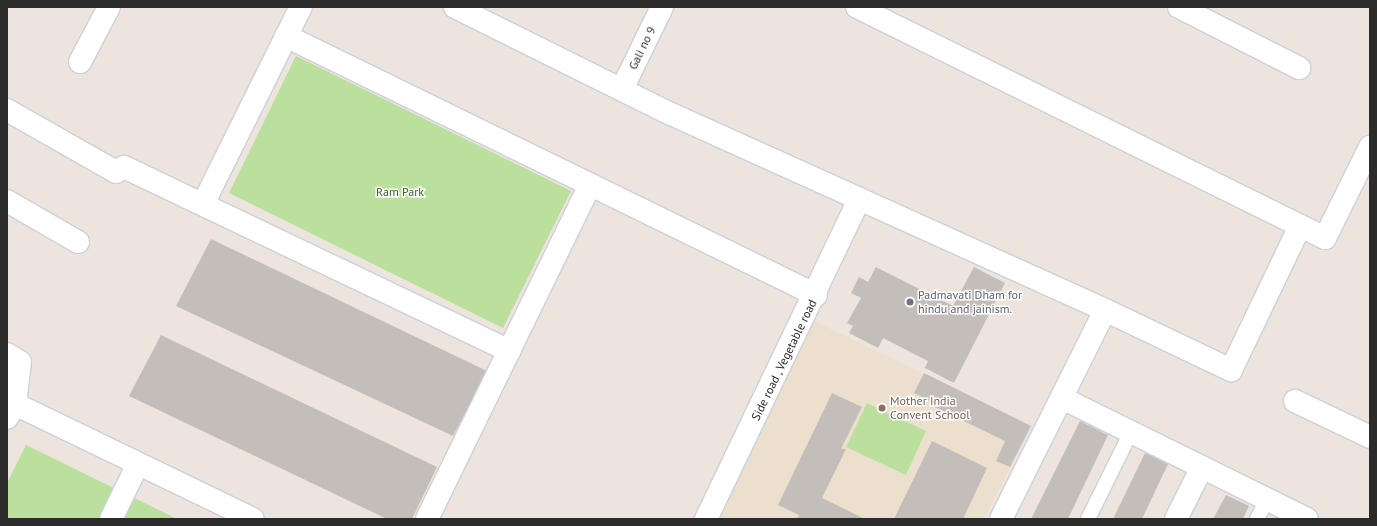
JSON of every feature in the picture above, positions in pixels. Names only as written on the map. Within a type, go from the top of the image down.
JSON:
[{"type":"street","points":[[80,62],[109,7]]},
{"type":"street","points":[[203,204],[301,7]]},
{"type":"street","name":"Gali no 9","points":[[622,89],[662,7]]},
{"type":"street","points":[[857,7],[1325,238],[1370,147]]},
{"type":"street","points":[[1179,7],[1207,13],[1300,68]]},
{"type":"street","points":[[463,9],[622,89],[859,199],[1105,310],[1231,370],[1300,226]]},
{"type":"street","points":[[286,36],[816,295]]},
{"type":"street","points":[[7,110],[116,172],[124,167],[509,351]]},
{"type":"street","points":[[427,519],[590,185]]},
{"type":"street","name":"Side road , Vegetable road","points":[[706,519],[816,295],[859,199]]},
{"type":"street","points":[[7,201],[78,242]]},
{"type":"street","points":[[1001,519],[1105,310]]},
{"type":"street","points":[[7,354],[20,362],[11,411],[138,464],[253,519]]},
{"type":"street","points":[[1062,398],[1307,519]]},
{"type":"street","points":[[1295,401],[1370,436]]},
{"type":"street","points":[[111,519],[138,464]]},
{"type":"street","points":[[1176,519],[1202,467]]},
{"type":"lane","points":[[1088,519],[1131,432]]},
{"type":"lane","points":[[1257,519],[1267,499]]},
{"type":"shaded area","name":"Mother India Convent School","points":[[814,321],[1031,426],[984,519],[726,519],[719,515]]},
{"type":"green space","name":"Ram Park","points":[[296,56],[571,191],[503,328],[229,193]]},
{"type":"green space","points":[[867,403],[926,431],[906,475],[846,447]]},
{"type":"green space","points":[[26,445],[177,519],[7,519],[7,483]]},
{"type":"building","points":[[211,239],[487,371],[453,436],[176,306]]},
{"type":"building","points":[[876,267],[953,306],[974,267],[1005,283],[954,383],[925,368],[928,361],[883,338],[878,348],[849,333],[853,326],[847,323],[861,298],[851,293],[859,277],[868,282]]},
{"type":"building","points":[[161,335],[437,467],[412,519],[387,519],[129,396]]},
{"type":"building","points":[[924,373],[1031,426],[1010,467],[996,461],[1005,441],[933,406],[934,403],[914,393]]},
{"type":"building","points":[[832,393],[862,407],[841,449],[846,449],[822,498],[865,519],[797,519],[799,515],[778,505]]},
{"type":"building","points":[[1080,421],[1108,435],[1068,519],[1031,519]]},
{"type":"building","points":[[932,441],[987,468],[963,519],[894,519]]},
{"type":"building","points":[[1145,453],[1168,464],[1142,519],[1113,519]]},
{"type":"building","points":[[1226,495],[1249,506],[1243,519],[1213,519]]},
{"type":"place","name":"Padmavati Dham for hindu and jainism.","points":[[910,302]]},
{"type":"place","name":"Mother India Convent School","points":[[882,408]]}]
